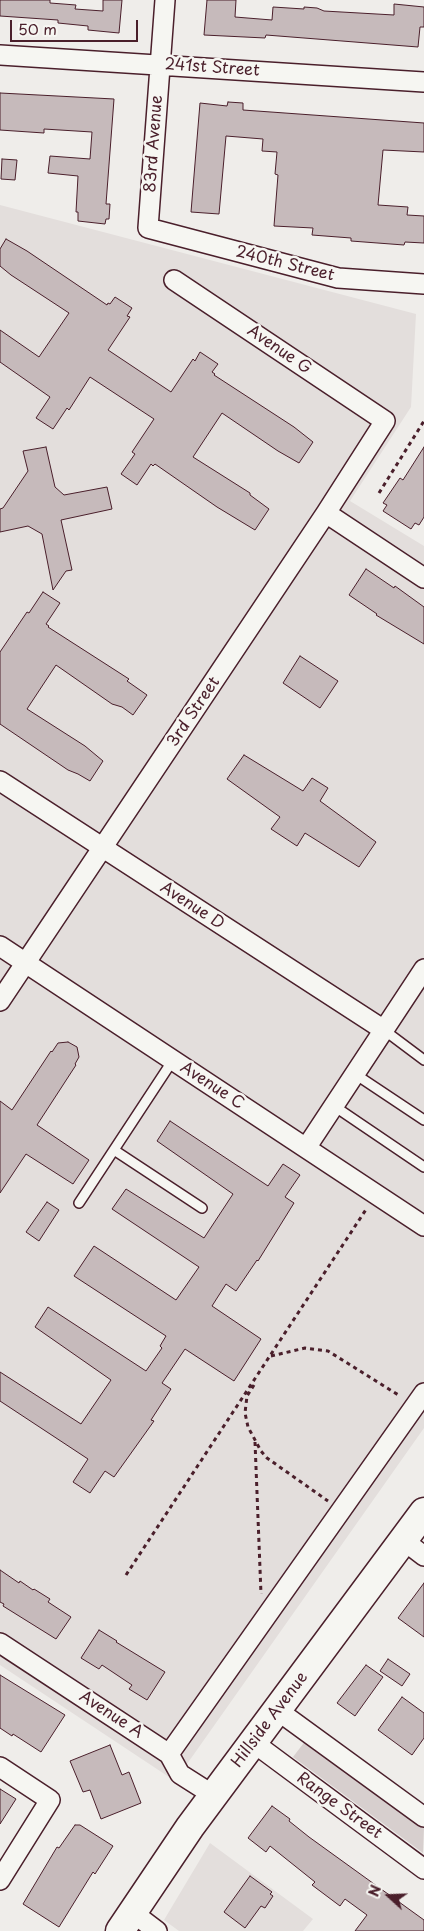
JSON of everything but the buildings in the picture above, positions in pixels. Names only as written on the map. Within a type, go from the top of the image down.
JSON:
[{"type":"main road","name":"Hillside Avenue","points":[[126,1922],[212,1795],[254,1743],[277,1710],[413,1548],[424,1512]]},
{"type":"street","name":"83rd Avenue","points":[[148,228],[165,0]]},
{"type":"street","name":"241st Street","points":[[0,55],[424,82]]},
{"type":"street","name":"240th Street","points":[[148,228],[338,278],[424,284]]},
{"type":"street","name":"Avenue G","points":[[174,280],[384,421]]},
{"type":"street","name":"3rd Street","points":[[0,1001],[326,513],[384,421]]},
{"type":"street","points":[[326,513],[424,578]]},
{"type":"street","name":"Avenue D","points":[[0,781],[384,1030]]},
{"type":"street","name":"Avenue C","points":[[0,946],[424,1226]]},
{"type":"street","points":[[306,1148],[424,969]]},
{"type":"street","points":[[169,1754],[419,1399]]},
{"type":"street","name":"Avenue A","points":[[0,1643],[169,1754],[180,1774],[212,1795]]},
{"type":"street","points":[[277,1710],[424,1817]]},
{"type":"street","name":"Range Street","points":[[254,1743],[424,1868]]},
{"type":"street","points":[[0,1767],[50,1800],[0,1880]]},
{"type":"street","points":[[126,1922],[157,1931]]},
{"type":"lane","points":[[384,1030],[424,1060]]},
{"type":"lane","points":[[79,1203],[173,1060]]},
{"type":"lane","points":[[355,1074],[424,1120]]},
{"type":"lane","points":[[334,1106],[424,1167]]},
{"type":"lane","points":[[114,1150],[202,1208]]},
{"type":"path","points":[[378,493],[424,420]]},
{"type":"path","points":[[126,1576],[376,1194]]},
{"type":"path","points":[[341,1510],[267,1458],[255,1442],[248,1427],[245,1413],[247,1396],[271,1356],[305,1348],[328,1351],[419,1399]]},
{"type":"path","points":[[255,1442],[262,1622]]},
{"type":"shaded area","points":[[0,205],[416,314],[411,407],[350,501],[424,546],[424,1428],[175,1781],[0,1665]]},
{"type":"shaded area","points":[[306,1740],[424,1827],[423,1853],[293,1757]]},
{"type":"shaded area","points":[[210,1843],[313,1919],[303,1931],[179,1931],[164,1920]]}]
